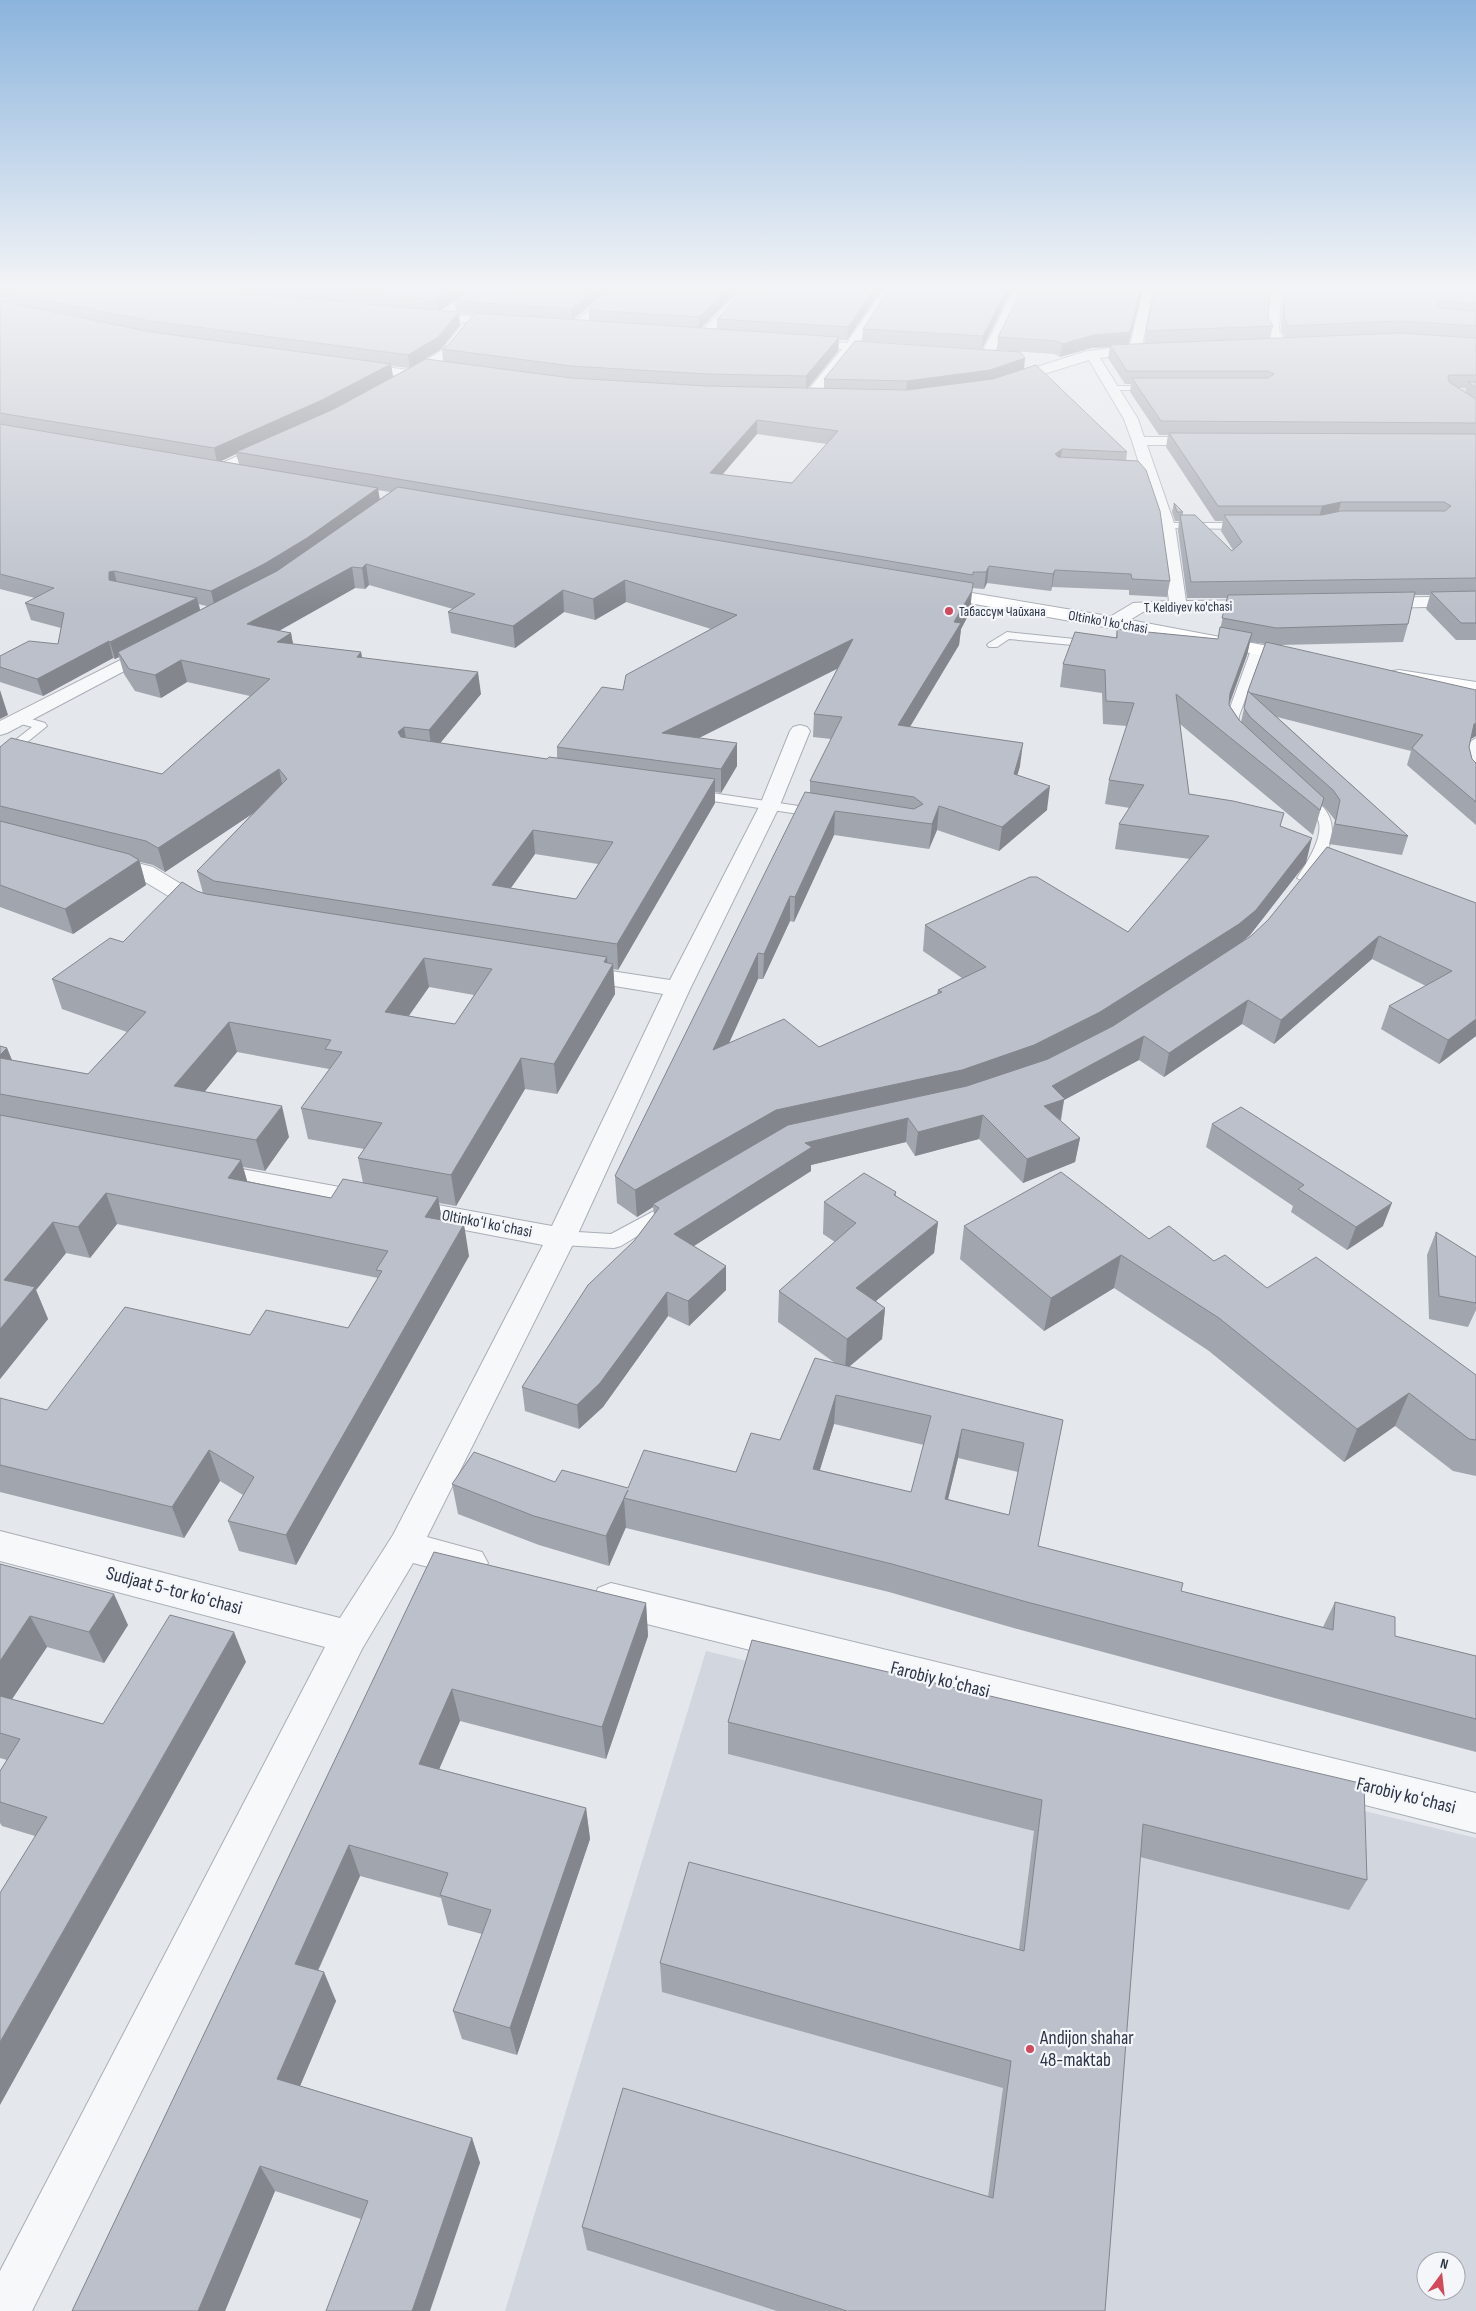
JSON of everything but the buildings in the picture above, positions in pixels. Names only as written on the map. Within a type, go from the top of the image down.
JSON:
[{"type":"main road","points":[[201,466],[248,474]]},
{"type":"main road","name":"Oltinkoʻl koʻchasi","points":[[918,589],[1114,622],[1172,640],[1257,650],[1314,660]]},
{"type":"main road","points":[[1381,671],[1476,688]]},
{"type":"street","points":[[805,397],[829,397]]},
{"type":"street","points":[[1118,397],[1131,420],[1139,441],[1143,472],[1167,526],[1178,607]]},
{"type":"street","points":[[220,469],[288,438]]},
{"type":"street","points":[[1139,441],[1218,441]]},
{"type":"street","points":[[1357,604],[1476,601]]},
{"type":"street","name":"T. Keldiyev ko'chasi","points":[[1114,622],[1139,607],[1277,605]]},
{"type":"street","points":[[0,729],[168,641]]},
{"type":"street","points":[[6,2311],[349,1637],[405,1546],[562,1238],[678,989],[770,805],[800,731]]},
{"type":"street","points":[[87,857],[145,872],[214,914],[224,916]]},
{"type":"street","points":[[559,970],[678,989]]},
{"type":"street","name":"Oltinkoʻl koʻchasi","points":[[184,1167],[562,1238]]},
{"type":"street","name":"Sudjaat 5-tor koʻchasi","points":[[0,1546],[349,1637]]},
{"type":"street","points":[[405,1546],[505,1572]]},
{"type":"street","name":"Farobiy koʻchasi","points":[[581,1591],[1476,1813]]},
{"type":"lane","points":[[1456,397],[1476,411]]},
{"type":"lane","points":[[1167,526],[1261,526]]},
{"type":"lane","points":[[993,645],[1007,635],[1109,645]]},
{"type":"lane","points":[[1246,745],[1239,739],[1232,727],[1233,716],[1245,688],[1257,650]]},
{"type":"lane","points":[[0,758],[41,726],[18,720]]},
{"type":"lane","points":[[1476,742],[1470,761],[1476,777]]},
{"type":"lane","points":[[1291,894],[1315,864],[1326,831],[1326,821],[1321,814],[1294,789]]},
{"type":"lane","points":[[682,793],[836,815]]},
{"type":"lane","points":[[562,1238],[614,1241],[682,1202]]},
{"type":"shaded area","name":"Andijon shahar 48-maktab","points":[[706,1651],[1476,1838],[1476,2311],[505,2311]]},
{"type":"place","name":"Табассум Чайхана","points":[[949,611]]},
{"type":"place","name":"Andijon shahar 48-maktab","points":[[1030,2049]]}]
